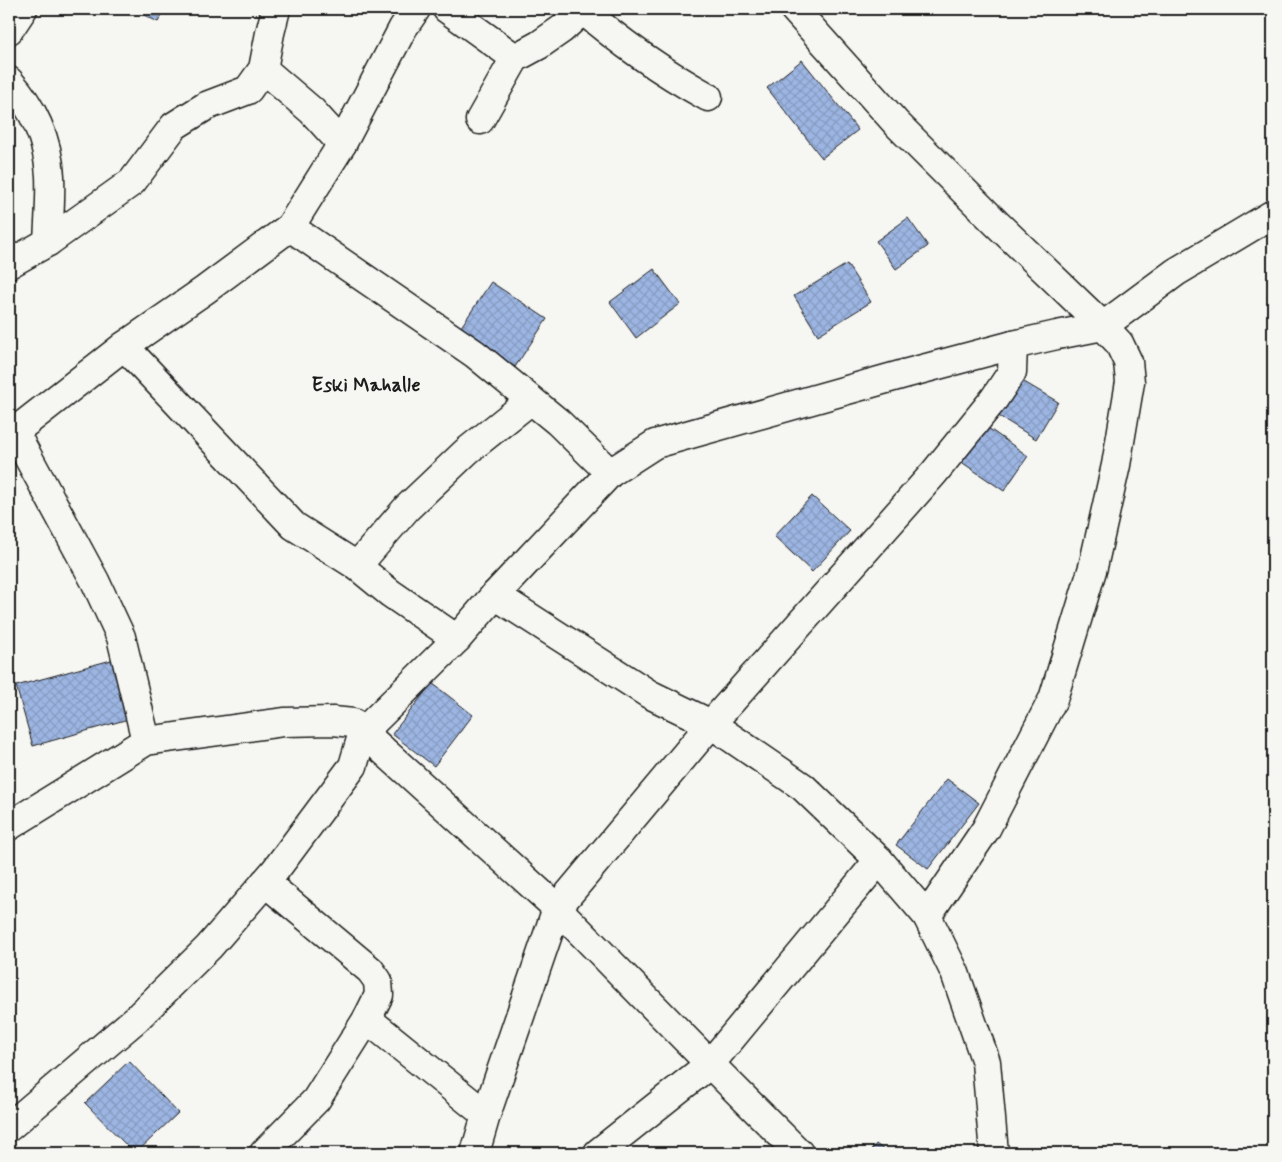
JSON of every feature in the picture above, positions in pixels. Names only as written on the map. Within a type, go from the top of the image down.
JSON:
[{"type":"street","points":[[9,30],[23,9]]},
{"type":"street","points":[[9,264],[48,242],[132,182],[174,126],[206,106],[248,90],[263,69],[276,9]]},
{"type":"street","points":[[146,742],[121,637],[94,581],[12,434],[124,346],[205,290],[290,226],[342,144],[403,28],[416,9]]},
{"type":"street","points":[[447,9],[515,58]]},
{"type":"street","points":[[794,9],[897,124],[1103,326],[1119,343],[1128,362],[1130,382],[1116,465],[1093,567],[1053,699],[986,829],[927,916]]},
{"type":"street","points":[[480,120],[515,58],[539,45],[562,29],[583,10],[617,39],[651,63],[708,97]]},
{"type":"street","points":[[263,69],[312,111],[342,144]]},
{"type":"street","points":[[9,81],[19,92],[30,110],[40,130],[47,153],[50,176],[48,242]]},
{"type":"street","points":[[9,1127],[136,1020],[209,947],[280,865],[354,766],[363,732],[457,639],[494,596],[610,473],[655,444],[1013,345],[1103,326],[1176,272],[1273,214]]},
{"type":"street","points":[[290,226],[475,354],[558,422],[610,473]]},
{"type":"street","points":[[475,1153],[486,1115],[557,908],[711,724],[934,473],[994,399],[1012,372],[1013,345]]},
{"type":"street","points":[[124,346],[294,526],[357,566],[390,593],[457,639]]},
{"type":"street","points":[[357,566],[413,502],[467,451],[531,400]]},
{"type":"street","points":[[494,596],[649,694],[711,724],[803,787],[879,860],[927,916],[955,973],[986,1062],[994,1153]]},
{"type":"street","points":[[9,826],[146,742],[284,722],[333,721],[353,724],[557,908],[799,1153]]},
{"type":"street","points":[[598,1153],[710,1064],[879,860]]},
{"type":"street","points":[[264,1153],[316,1100],[367,1019],[379,995],[378,981],[370,970],[265,882]]},
{"type":"street","points":[[367,1019],[486,1115]]},
{"type":"building","points":[[132,9],[165,9],[158,22]]},
{"type":"building","points":[[802,60],[858,130],[822,158],[767,88]]},
{"type":"building","points":[[908,218],[928,246],[896,269],[876,241]]},
{"type":"building","points":[[847,264],[871,302],[818,335],[794,296]]},
{"type":"building","points":[[654,269],[680,304],[636,338],[610,302]]},
{"type":"building","points":[[491,282],[547,319],[515,367],[459,330]]},
{"type":"building","points":[[1014,376],[1058,402],[1036,439],[992,412]]},
{"type":"building","points":[[981,423],[1028,456],[1004,491],[957,459]]},
{"type":"building","points":[[812,496],[850,531],[812,572],[774,536]]},
{"type":"building","points":[[115,659],[132,718],[33,746],[16,686]]},
{"type":"building","points":[[432,683],[473,715],[434,766],[392,734]]},
{"type":"building","points":[[947,779],[979,803],[928,869],[896,845]]},
{"type":"building","points":[[129,1061],[178,1113],[136,1153],[85,1103]]},
{"type":"building","points":[[876,1144],[888,1153],[869,1153]]},
{"type":"district","name":"Eski Mahalle","points":[[366,384]]}]
